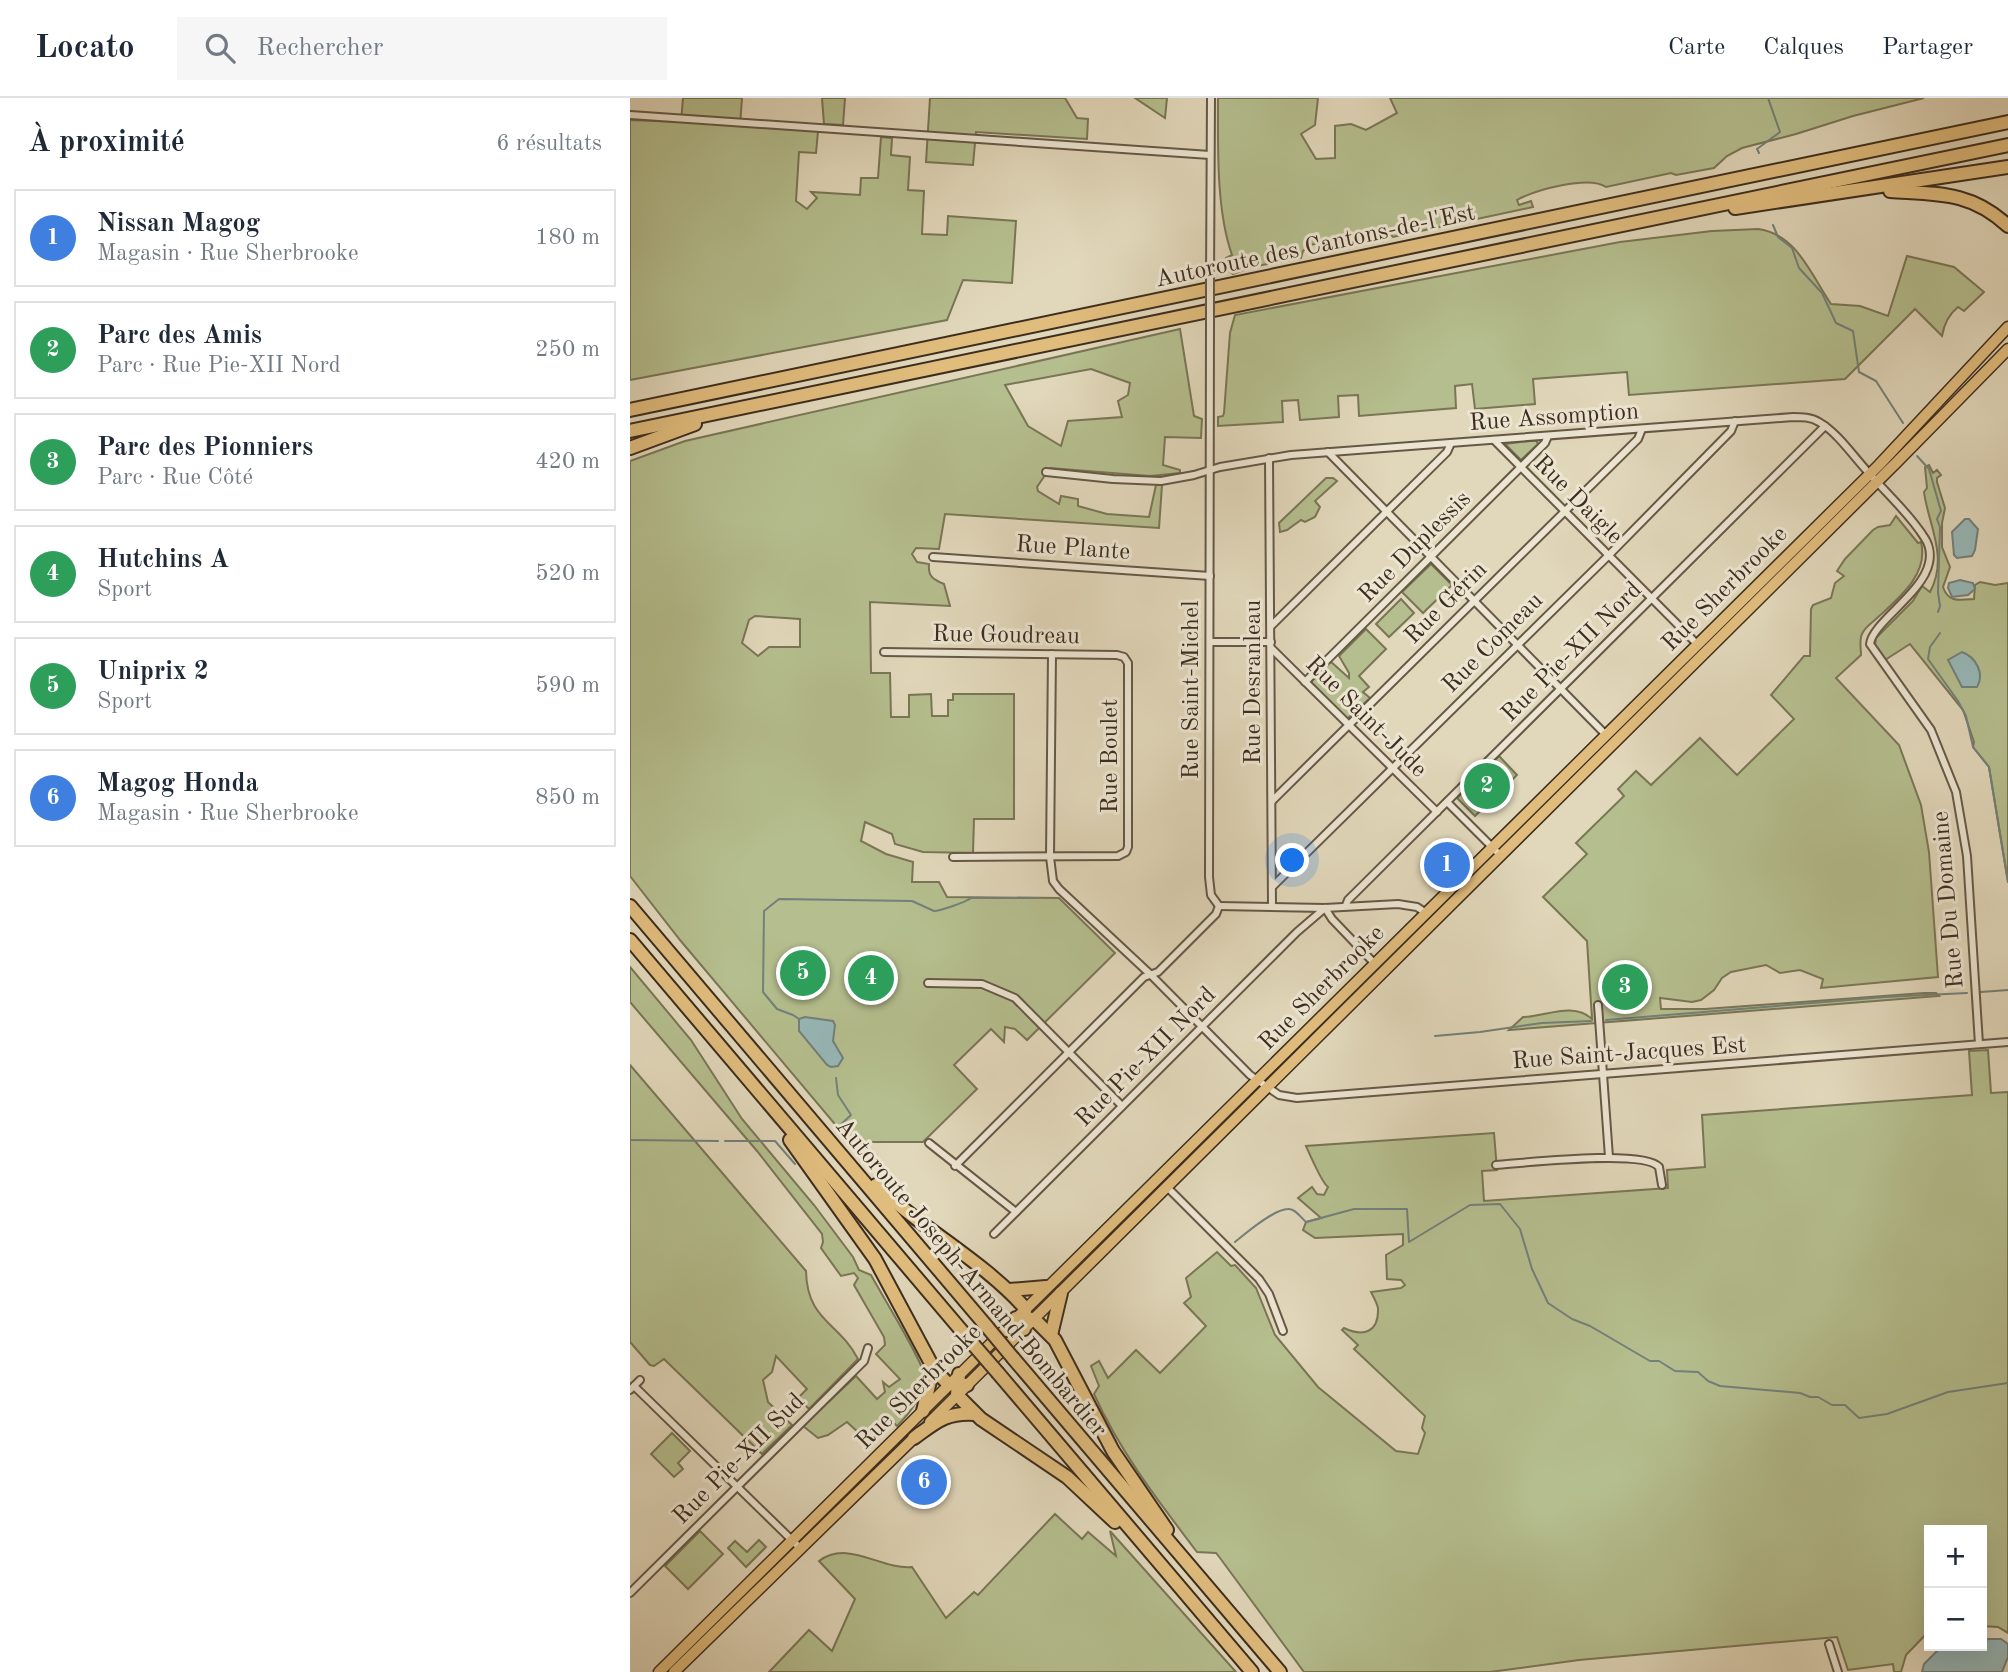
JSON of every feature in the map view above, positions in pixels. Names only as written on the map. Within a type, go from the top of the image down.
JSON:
[{"type":"highway","points":[[1933,137],[2008,113]]},
{"type":"highway","name":"Autoroute des Cantons-de-l'Est","points":[[630,410],[2008,121]]},
{"type":"highway","name":"Autoroute des Cantons-de-l'Est","points":[[630,432],[2008,145]]},
{"type":"highway","points":[[1679,213],[1757,206],[2008,167]]},
{"type":"highway","points":[[1866,189],[1958,196],[1981,205],[2008,226]]},
{"type":"highway","points":[[630,448],[735,410]]},
{"type":"highway","name":"Autoroute Joseph-Armand-Bombardier","points":[[631,907],[1280,1672]]},
{"type":"highway","name":"Autoroute Joseph-Armand-Bombardier","points":[[630,940],[1252,1672]]},
{"type":"highway","points":[[732,1060],[864,1241],[931,1365],[958,1385],[975,1415],[1067,1477],[1156,1560]]},
{"type":"highway","points":[[825,1136],[896,1204],[1009,1290],[1025,1319],[1051,1335],[1113,1451],[1192,1568]]},
{"type":"highway","points":[[1009,1290],[1046,1287]]},
{"type":"highway","points":[[1051,1335],[1061,1293]]},
{"type":"highway","points":[[923,1410],[931,1377],[931,1365]]},
{"type":"highway","points":[[914,1438],[947,1416],[975,1415]]},
{"type":"main road","name":"Rue Sherbrooke","points":[[1025,1319],[1046,1287],[1261,1084],[1873,478],[2008,327]]},
{"type":"main road","name":"Rue Sherbrooke","points":[[659,1672],[914,1438],[958,1385],[1025,1319],[1061,1293],[1426,913],[1496,851],[1606,735],[1697,645],[2008,349]]},
{"type":"main road","name":"Rue Sherbrooke","points":[[674,1672],[923,1410],[958,1385]]},
{"type":"street","name":"Rue Saint-Michel","points":[[1211,98],[1209,877],[1212,895],[1219,906]]},
{"type":"street","points":[[630,115],[1210,155]]},
{"type":"street","name":"Rue Assomption","points":[[1046,472],[1155,481],[1183,478],[1269,458],[1328,452],[1798,416],[1814,419],[1825,426]]},
{"type":"street","name":"Rue Comeau","points":[[1272,887],[1608,556],[1731,431],[1735,421]]},
{"type":"street","points":[[1825,426],[1873,478]]},
{"type":"street","name":"Rue Pie-XII Nord","points":[[1346,905],[1347,901],[1825,426]]},
{"type":"street","name":"Rue Gérin","points":[[1272,801],[1638,439],[1642,429]]},
{"type":"street","name":"Rue Duplessis","points":[[1306,682],[1545,443],[1548,436]]},
{"type":"street","name":"Rue Daigle","points":[[1494,440],[1697,645]]},
{"type":"street","points":[[1271,626],[1450,449],[1451,443]]},
{"type":"street","points":[[1328,452],[1606,735]]},
{"type":"street","name":"Rue Desranleau","points":[[1269,458],[1272,906]]},
{"type":"street","name":"Rue Du Domaine","points":[[1873,478],[1925,537],[1930,550],[1930,562],[1921,580],[1896,612],[1874,633],[1870,644],[1931,730],[1956,792],[1967,856],[1979,1044]]},
{"type":"street","name":"Rue Plante","points":[[933,557],[1210,576]]},
{"type":"street","points":[[1210,642],[1271,645]]},
{"type":"street","name":"Rue Saint-Jude","points":[[1271,645],[1437,812]]},
{"type":"street","name":"Rue Goudreau","points":[[884,652],[1117,655],[1126,659]]},
{"type":"street","points":[[1052,654],[1050,858],[1053,881],[1261,1084]]},
{"type":"street","name":"Rue Boulet","points":[[1050,858],[1120,856],[1125,854],[1128,847],[1129,666],[1126,659]]},
{"type":"street","points":[[1447,802],[1496,851]]},
{"type":"street","points":[[953,857],[1050,858]]},
{"type":"street","points":[[955,1166],[1144,977],[1158,972],[1216,914],[1219,906],[1325,908],[1403,904],[1419,908],[1426,913]]},
{"type":"street","points":[[1325,908],[1332,919],[1375,964]]},
{"type":"street","name":"Rue Pie-XII Nord","points":[[994,1234],[1309,920],[1325,908]]},
{"type":"street","points":[[928,983],[982,984],[1012,996],[1122,1106]]},
{"type":"street","points":[[1598,1005],[1609,1157]]},
{"type":"street","name":"Rue Saint-Jacques Est","points":[[1261,1084],[1280,1096],[1297,1098],[2008,1042]]},
{"type":"street","points":[[929,1143],[1016,1212]]},
{"type":"street","points":[[1496,1165],[1609,1157],[1655,1162],[1659,1167],[1662,1185]]},
{"type":"street","points":[[1166,1186],[1259,1279],[1269,1294],[1283,1331]]},
{"type":"street","name":"Rue Pie-XII Sud","points":[[630,1593],[864,1361],[868,1348]]},
{"type":"street","points":[[640,1380],[632,1388],[796,1544]]},
{"type":"street","points":[[1829,1644],[1838,1672]]},
{"type":"green space","points":[[683,98],[742,98],[740,126],[818,131],[816,153],[799,152],[796,201],[807,209],[817,198],[811,192],[860,195],[861,178],[878,178],[881,137],[892,138],[891,155],[910,157],[908,190],[924,191],[922,234],[947,235],[948,216],[1016,221],[1012,283],[963,280],[947,320],[630,380],[630,120],[681,122]]},
{"type":"green space","points":[[822,98],[845,98],[843,125],[824,124]]},
{"type":"green space","points":[[930,98],[1065,98],[1077,118],[1088,119],[1087,139],[976,132],[973,165],[926,162]]},
{"type":"green space","points":[[1135,98],[1167,98],[1165,118]]},
{"type":"green space","points":[[1218,98],[1318,98],[1315,125],[1301,134],[1316,159],[1335,158],[1335,126],[1351,124],[1366,130],[1397,113],[1390,98],[1924,98],[1742,148],[1727,156],[1714,168],[1676,175],[1671,173],[1606,187],[1587,183],[1562,185],[1517,200],[1519,205],[1531,201],[1533,207],[1393,237],[1386,229],[1310,245],[1303,251],[1301,258],[1251,267],[1233,274],[1225,267],[1226,258],[1232,255],[1221,198]]},
{"type":"green space","points":[[1758,229],[1772,232],[1793,247],[1831,304],[1860,306],[1888,316],[1907,256],[1954,267],[1984,292],[1964,311],[1958,307],[1955,310],[1947,320],[1942,336],[1915,309],[1845,379],[1629,395],[1627,372],[1533,379],[1535,404],[1475,409],[1472,384],[1455,386],[1456,408],[1359,416],[1358,395],[1338,396],[1339,417],[1300,420],[1298,400],[1282,401],[1283,422],[1218,426],[1218,417],[1224,413],[1230,333],[1235,315],[1620,242],[1712,231]]},
{"type":"green space","points":[[1180,329],[1194,416],[1202,419],[1201,438],[1165,437],[1163,465],[1180,470],[1180,473],[1150,476],[1050,468],[1037,487],[1038,491],[1059,504],[1061,496],[1078,499],[1078,506],[1107,514],[1149,517],[1156,485],[1162,485],[1159,528],[945,514],[939,549],[916,548],[912,554],[917,562],[929,564],[932,577],[944,584],[950,606],[870,602],[871,673],[890,673],[891,717],[909,717],[909,695],[931,694],[932,716],[948,716],[948,700],[953,700],[953,694],[1014,694],[1014,819],[974,819],[973,853],[923,852],[895,844],[892,834],[865,822],[861,841],[886,854],[913,862],[912,882],[939,882],[947,897],[1059,898],[1115,953],[1027,1040],[1015,1029],[1005,1027],[1004,1042],[991,1029],[954,1065],[977,1089],[923,1142],[870,1142],[855,1148],[680,940],[630,876],[630,461],[685,441]],"holes":[[[1091,369],[1130,383],[1128,395],[1118,401],[1122,417],[1068,421],[1061,446],[1028,426],[1005,385]],[[755,616],[800,619],[800,647],[769,647],[758,656],[742,643],[749,620]]]},
{"type":"green space","points":[[1536,440],[1538,444],[1521,460],[1505,444]]},
{"type":"green space","points":[[1929,465],[1933,473],[1937,470],[1941,475],[1937,482],[1945,508],[1942,547],[1950,567],[1943,587],[1945,592],[1955,599],[1974,599],[1975,585],[1980,582],[1995,585],[2008,583],[2008,882],[1989,767],[1973,747],[1974,742],[1963,710],[1910,644],[1885,660],[1875,646],[1876,638],[1913,601],[1922,586],[1930,592],[1935,579],[1938,553],[1924,492],[1927,488],[1925,467]]},
{"type":"green space","points":[[1326,478],[1337,481],[1315,501],[1320,507],[1315,517],[1305,522],[1301,520],[1280,532],[1279,523]]},
{"type":"green space","points":[[1896,516],[1918,543],[1921,542],[1921,565],[1903,594],[1863,632],[1861,655],[1836,678],[1899,745],[1921,805],[1929,852],[1938,977],[1821,988],[1823,979],[1800,970],[1780,973],[1766,965],[1731,972],[1701,1000],[1692,1002],[1660,998],[1661,1009],[1705,1009],[1924,993],[1936,993],[1939,996],[1509,1030],[1523,1017],[1559,1011],[1576,1011],[1592,1019],[1587,941],[1543,897],[1587,854],[1576,843],[1624,796],[1618,789],[1636,771],[1651,785],[1700,738],[1737,775],[1794,719],[1771,695],[1804,656],[1810,656],[1813,605],[1831,598],[1835,583],[1844,576],[1837,571],[1845,559],[1873,530],[1890,525]]},
{"type":"green space","points":[[1431,564],[1452,585],[1423,613],[1402,592]]},
{"type":"green space","points":[[1401,599],[1414,613],[1389,637],[1376,624]]},
{"type":"green space","points":[[1366,629],[1386,649],[1359,676],[1369,687],[1363,692],[1370,698],[1347,719],[1311,682],[1330,661],[1349,678],[1339,656]]},
{"type":"green space","points":[[1499,756],[1517,775],[1475,816],[1457,798]]},
{"type":"green space","points":[[630,967],[691,1040],[742,1119],[814,1205],[853,1257],[859,1270],[871,1275],[918,1359],[925,1378],[919,1398],[897,1426],[893,1422],[873,1442],[847,1422],[828,1435],[818,1438],[803,1426],[856,1376],[877,1399],[885,1392],[883,1382],[889,1387],[900,1379],[876,1354],[885,1345],[884,1337],[854,1285],[858,1278],[854,1273],[841,1276],[821,1248],[822,1234],[757,1151],[630,1002]]},
{"type":"green space","points":[[1988,1050],[1991,1093],[2008,1092],[2008,1633],[1998,1627],[1987,1626],[1987,1525],[1924,1525],[1924,1636],[1906,1655],[1901,1672],[1894,1672],[1893,1664],[1848,1670],[1837,1637],[1579,1660],[1490,1672],[1304,1672],[1216,1553],[1197,1552],[1128,1456],[1094,1394],[1099,1386],[1091,1366],[1099,1361],[1108,1378],[1136,1350],[1160,1373],[1206,1326],[1184,1303],[1191,1297],[1186,1278],[1217,1252],[1231,1266],[1235,1265],[1256,1288],[1275,1335],[1318,1387],[1396,1451],[1418,1454],[1425,1433],[1422,1428],[1425,1416],[1354,1349],[1358,1345],[1342,1330],[1344,1328],[1363,1332],[1373,1328],[1378,1316],[1371,1292],[1401,1288],[1405,1285],[1401,1280],[1387,1279],[1386,1255],[1403,1245],[1403,1234],[1315,1238],[1303,1230],[1306,1222],[1321,1218],[1298,1198],[1312,1187],[1317,1194],[1324,1195],[1328,1187],[1319,1175],[1306,1146],[1494,1133],[1497,1170],[1482,1171],[1484,1201],[1668,1188],[1667,1170],[1705,1167],[1702,1115],[1972,1095],[1969,1051]]},
{"type":"green space","points":[[630,1065],[806,1271],[812,1301],[858,1359],[809,1409],[798,1398],[807,1389],[776,1356],[772,1372],[763,1380],[768,1402],[792,1425],[762,1454],[664,1359],[654,1366],[650,1365],[630,1342]]},
{"type":"green space","points":[[948,1390],[953,1392],[839,1504],[855,1483]]},
{"type":"green space","points":[[672,1433],[690,1451],[678,1463],[683,1469],[674,1477],[651,1454]]},
{"type":"green space","points":[[1055,1514],[1082,1539],[1088,1532],[1116,1556],[1110,1531],[1236,1672],[769,1672],[809,1630],[832,1651],[855,1599],[819,1561],[841,1553],[900,1567],[912,1567],[946,1618],[974,1592],[978,1595]]},
{"type":"green space","points":[[700,1531],[723,1554],[688,1589],[665,1566]]},
{"type":"green space","points":[[759,1540],[766,1547],[746,1567],[728,1548],[735,1541],[747,1552]]},
{"type":"water","points":[[1965,519],[1969,519],[1978,529],[1975,550],[1972,556],[1957,558],[1954,555],[1952,532]]},
{"type":"water","points":[[1960,580],[1973,583],[1975,589],[1968,595],[1952,597],[1949,583]]},
{"type":"water","points":[[1962,652],[1978,666],[1980,677],[1977,687],[1962,687],[1948,660]]},
{"type":"water","points":[[805,1017],[833,1021],[833,1041],[843,1058],[838,1066],[827,1065],[799,1031],[799,1019]]},
{"type":"water","points":[[2001,1639],[2008,1644],[2008,1657],[2002,1672],[1922,1672],[1924,1664],[1937,1651],[1987,1651],[1987,1640]]},
{"type":"waterway","points":[[1759,153],[1757,149],[1780,132],[1768,98]]},
{"type":"waterway","points":[[1773,225],[1778,237],[1792,248],[1799,268],[1822,293],[1836,323],[1853,331],[1859,372],[1876,381],[1903,423]]},
{"type":"waterway","points":[[1917,456],[1929,469],[1941,511],[1937,519],[1940,527],[1938,612]]},
{"type":"waterway","points":[[1940,633],[1930,647],[1928,659],[1958,701],[1966,716],[1973,747],[1989,767],[2008,882]]},
{"type":"waterway","points":[[799,1019],[777,1009],[763,992],[764,911],[779,899],[912,901],[934,911],[971,898],[1037,898]]},
{"type":"waterway","points":[[1981,992],[2008,990]]},
{"type":"waterway","points":[[1606,1020],[1885,997],[1967,993]]},
{"type":"waterway","points":[[1435,1036],[1542,1023],[1591,1021]]},
{"type":"waterway","points":[[836,1078],[838,1095],[851,1115],[837,1128]]},
{"type":"waterway","points":[[630,1140],[718,1141]]},
{"type":"waterway","points":[[725,1141],[775,1141],[795,1164]]},
{"type":"waterway","points":[[1235,1242],[1268,1217],[1288,1209],[1306,1222],[1354,1209],[1407,1209],[1409,1242],[1470,1205],[1500,1204],[1520,1229],[1532,1269],[1548,1303],[1650,1361],[1659,1361],[1675,1371],[1698,1372],[1708,1381],[1720,1386],[1818,1397],[1832,1405],[1845,1405],[1859,1418],[1887,1414],[1948,1392],[2008,1383]]},
{"type":"place","name":"Parc des Amis","points":[[1487,786]]},
{"type":"place","name":"Nissan Magog","points":[[1447,865]]},
{"type":"place","name":"Uniprix 2","points":[[803,973]]},
{"type":"place","name":"Hutchins A","points":[[871,978]]},
{"type":"place","name":"Parc des Pionniers","points":[[1625,987]]},
{"type":"place","name":"Magog Honda","points":[[924,1482]]}]
